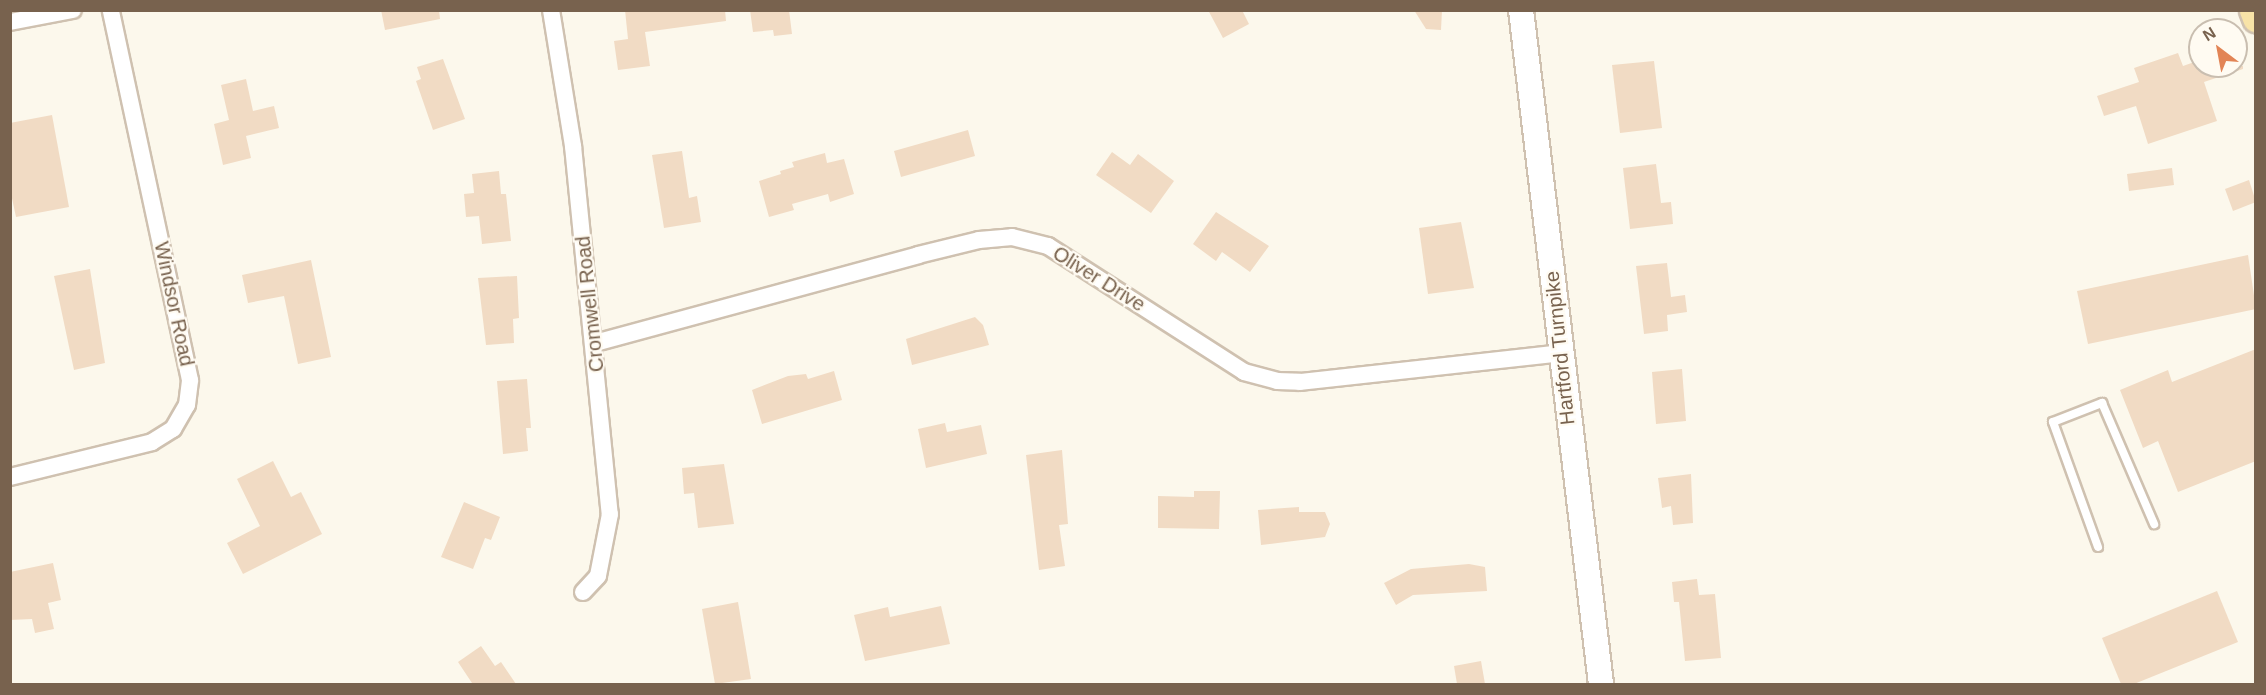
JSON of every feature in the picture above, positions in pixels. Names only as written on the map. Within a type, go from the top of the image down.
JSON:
[{"type":"main road","name":"Hartford Turnpike","points":[[1521,10],[1600,684]]},
{"type":"main road","points":[[2253,10],[2256,18]]},
{"type":"street","points":[[10,22],[73,10]]},
{"type":"street","name":"Windsor Road","points":[[10,477],[153,442],[173,429],[187,405],[190,380],[111,10]]},
{"type":"street","name":"Cromwell Road","points":[[551,10],[573,146],[595,343],[610,514],[598,576],[583,592]]},
{"type":"street","name":"Oliver Drive","points":[[595,343],[918,255],[979,240],[1012,237],[1048,246],[1244,372],[1277,381],[1300,382],[1561,353]]},
{"type":"lane","points":[[2098,547],[2053,422],[2102,403],[2154,524]]},
{"type":"building","points":[[381,10],[439,10],[440,19],[385,30]]},
{"type":"building","points":[[625,10],[725,10],[726,21],[645,32],[650,66],[618,70],[614,41],[628,39]]},
{"type":"building","points":[[750,10],[789,10],[792,34],[774,36],[773,30],[753,32]]},
{"type":"building","points":[[1208,10],[1242,10],[1249,24],[1223,38]]},
{"type":"building","points":[[1414,10],[1442,10],[1441,30],[1426,29]]},
{"type":"building","points":[[2178,53],[2183,66],[2188,64],[2188,78],[2216,78],[2204,82],[2217,121],[2148,144],[2136,106],[2104,116],[2097,96],[2139,82],[2134,68]]},
{"type":"building","points":[[443,59],[465,119],[433,130],[416,81],[421,79],[417,67]]},
{"type":"building","points":[[1654,61],[1662,128],[1620,133],[1612,65]]},
{"type":"building","points":[[246,79],[253,111],[274,106],[279,128],[246,136],[251,158],[223,165],[214,124],[229,120],[221,85]]},
{"type":"building","points":[[52,115],[69,207],[16,217],[10,189],[10,123]]},
{"type":"building","points":[[968,130],[975,156],[901,177],[894,151]]},
{"type":"building","points":[[682,151],[689,198],[697,196],[701,222],[664,228],[652,155]]},
{"type":"building","points":[[1112,152],[1130,165],[1138,154],[1174,181],[1151,213],[1096,175]]},
{"type":"building","points":[[825,153],[827,163],[844,159],[854,194],[830,202],[828,194],[792,204],[794,210],[769,217],[759,181],[794,167],[792,162]]},
{"type":"building","points":[[1656,164],[1661,203],[1671,202],[1673,224],[1630,229],[1623,168]]},
{"type":"building","points":[[2172,168],[2174,185],[2129,191],[2127,174]]},
{"type":"building","points":[[499,171],[501,194],[506,194],[511,241],[482,244],[479,216],[466,217],[464,194],[474,193],[472,174]]},
{"type":"building","points":[[2249,180],[2256,202],[2233,211],[2225,189]]},
{"type":"building","points":[[1216,212],[1269,246],[1250,272],[1222,252],[1216,261],[1193,244]]},
{"type":"building","points":[[1461,222],[1474,288],[1428,294],[1419,228]]},
{"type":"building","points":[[2248,255],[2256,309],[2088,344],[2077,291]]},
{"type":"building","points":[[311,260],[331,357],[298,364],[284,296],[248,303],[242,275]]},
{"type":"building","points":[[1667,263],[1671,297],[1685,295],[1687,312],[1667,315],[1668,331],[1644,334],[1636,266]]},
{"type":"building","points":[[90,269],[105,363],[74,370],[54,276]]},
{"type":"building","points":[[517,276],[519,318],[513,319],[514,343],[486,345],[478,278]]},
{"type":"building","points":[[975,317],[983,325],[989,345],[912,365],[906,339]]},
{"type":"building","points":[[2256,349],[2256,461],[2178,492],[2158,441],[2143,448],[2120,390],[2168,370],[2172,382]]},
{"type":"building","points":[[1682,369],[1686,421],[1656,424],[1652,372]]},
{"type":"building","points":[[834,371],[842,400],[762,424],[752,390],[788,376],[806,374],[808,379]]},
{"type":"building","points":[[527,379],[531,428],[526,428],[528,451],[503,454],[497,381]]},
{"type":"building","points":[[945,423],[947,432],[981,425],[987,454],[926,468],[918,429]]},
{"type":"building","points":[[1062,450],[1068,524],[1059,525],[1065,566],[1039,570],[1026,455]]},
{"type":"building","points":[[273,461],[291,497],[301,492],[322,534],[243,574],[227,543],[260,526],[237,479]]},
{"type":"building","points":[[724,464],[734,524],[698,528],[694,493],[684,494],[682,468]]},
{"type":"building","points":[[1691,474],[1693,523],[1673,525],[1671,506],[1662,508],[1658,478]]},
{"type":"building","points":[[1194,491],[1220,491],[1219,529],[1158,528],[1158,496],[1194,497]]},
{"type":"building","points":[[464,502],[500,517],[491,540],[485,538],[473,569],[441,557]]},
{"type":"building","points":[[1299,507],[1299,512],[1325,512],[1330,524],[1325,537],[1261,545],[1258,510]]},
{"type":"building","points":[[53,563],[61,600],[48,603],[54,629],[35,633],[32,619],[10,620],[10,572]]},
{"type":"building","points":[[1469,564],[1485,567],[1487,591],[1413,595],[1396,605],[1384,583],[1411,569]]},
{"type":"building","points":[[1697,579],[1699,595],[1715,594],[1721,658],[1685,661],[1679,602],[1674,602],[1672,582]]},
{"type":"building","points":[[2217,591],[2238,642],[2134,684],[2121,684],[2102,638]]},
{"type":"building","points":[[738,602],[751,679],[715,684],[702,609]]},
{"type":"building","points":[[941,606],[950,644],[865,661],[854,615],[888,607],[890,617]]},
{"type":"building","points":[[481,646],[495,666],[501,662],[516,684],[469,684],[472,683],[458,662]]},
{"type":"building","points":[[1481,661],[1485,684],[1457,684],[1454,666]]}]
